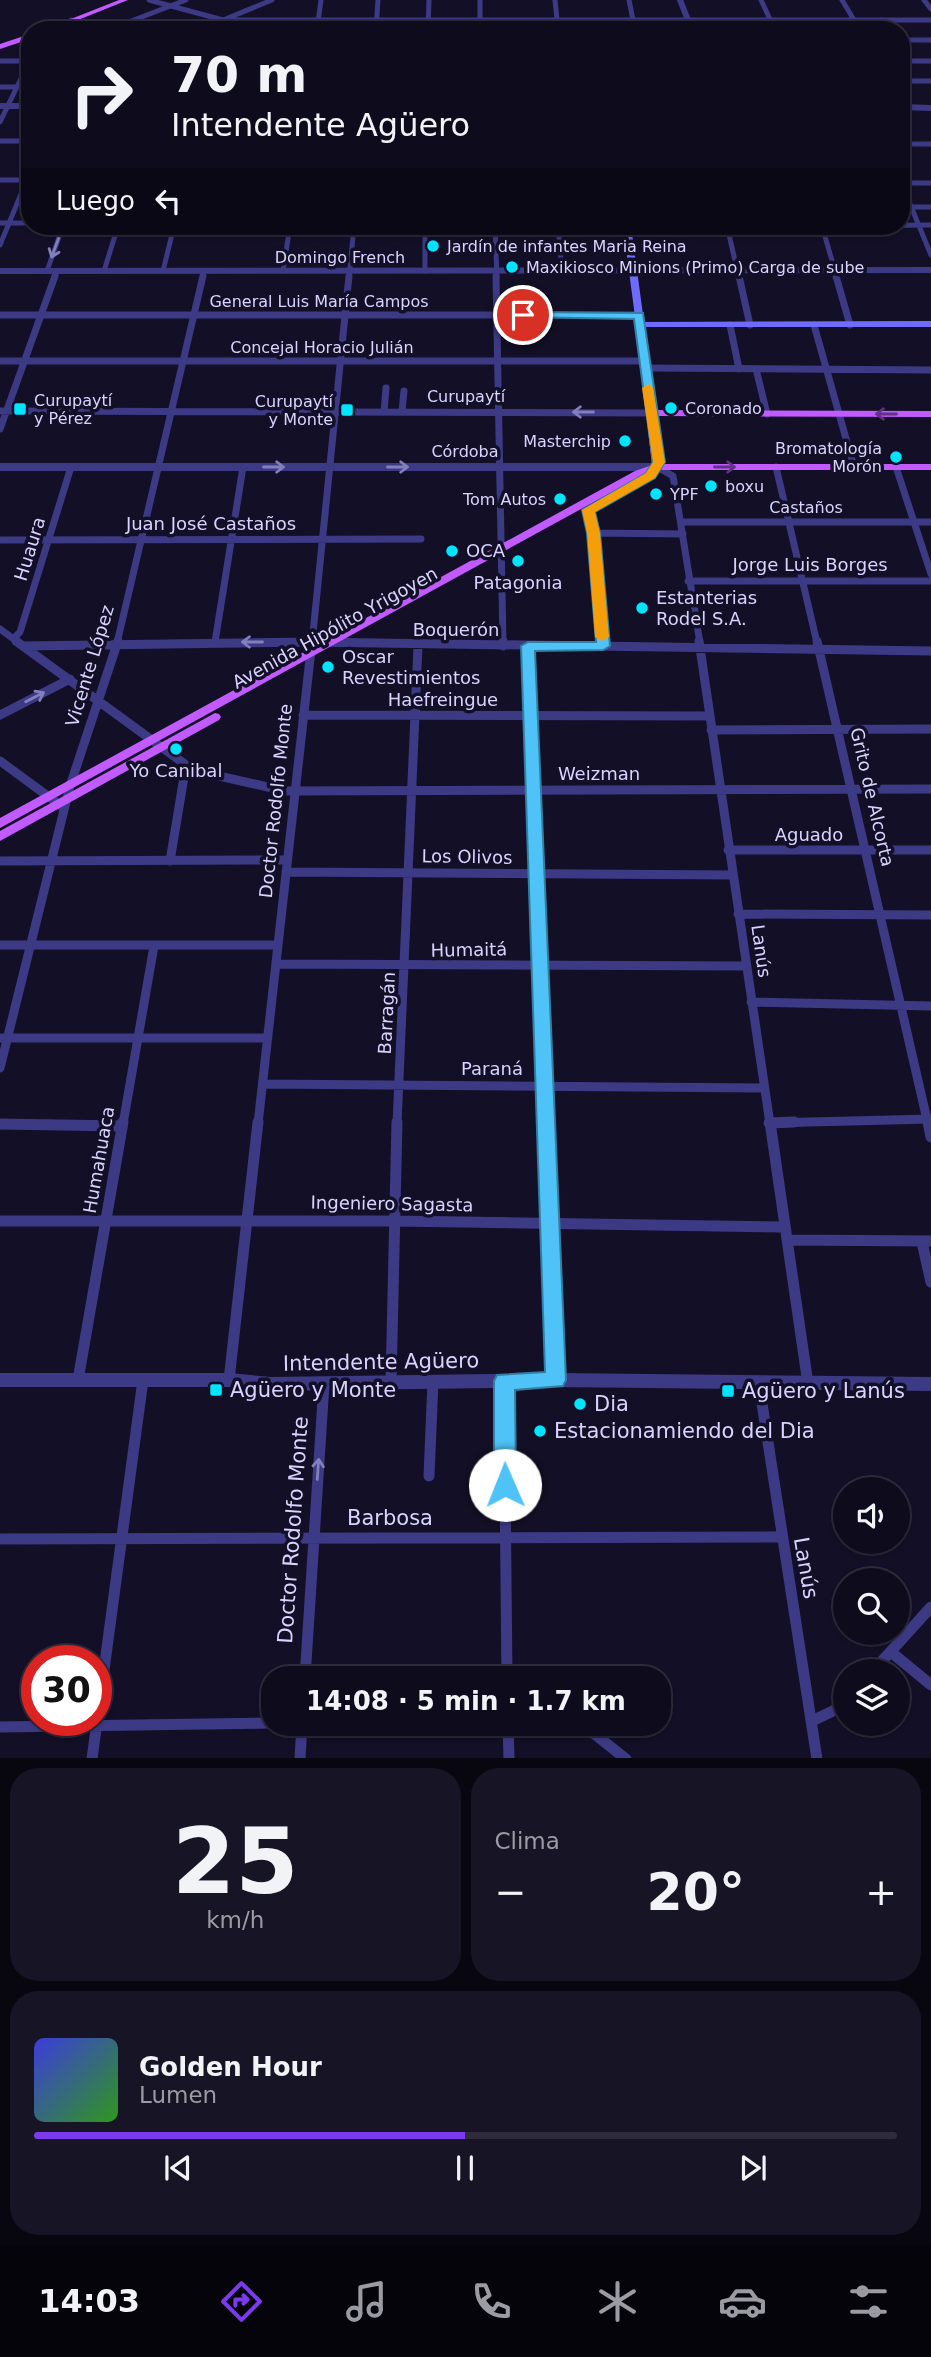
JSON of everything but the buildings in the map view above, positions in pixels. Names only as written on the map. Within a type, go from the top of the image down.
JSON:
[{"type":"main road","points":[[71,20],[125,0]]},
{"type":"main road","points":[[0,47],[21,40]]},
{"type":"main road","points":[[628,235],[659,462],[657,467]]},
{"type":"main road","name":"General Luis María Campos","points":[[639,320],[730,325],[931,324]]},
{"type":"main road","name":"Curupaytí","points":[[651,413],[931,414]]},
{"type":"main road","name":"Córdoba","points":[[657,467],[931,467]]},
{"type":"main road","name":"Avenida Hipólito Yrigoyen","points":[[0,837],[311,653],[588,510],[651,475],[657,467]]},
{"type":"main road","name":"Avenida Hipólito Yrigoyen","points":[[311,653],[344,644],[639,473],[657,467]]},
{"type":"main road","name":"Avenida Hipólito Yrigoyen","points":[[0,824],[60,803],[70,786],[156,745]]},
{"type":"street","points":[[149,0],[223,20],[931,20]]},
{"type":"street","points":[[131,21],[186,0]]},
{"type":"street","points":[[223,20],[272,0]]},
{"type":"street","points":[[318,20],[321,0]]},
{"type":"street","points":[[377,20],[378,0]]},
{"type":"street","points":[[428,20],[429,0]]},
{"type":"street","points":[[480,0],[480,20]]},
{"type":"street","points":[[555,0],[557,20]]},
{"type":"street","points":[[629,0],[633,20]]},
{"type":"street","points":[[680,0],[688,20]]},
{"type":"street","points":[[761,0],[771,20]]},
{"type":"street","points":[[842,0],[854,20]]},
{"type":"street","points":[[924,0],[931,9]]},
{"type":"street","points":[[910,40],[931,40]]},
{"type":"street","points":[[0,61],[21,61]]},
{"type":"street","points":[[910,61],[931,61]]},
{"type":"street","points":[[0,122],[4,106],[21,77]]},
{"type":"street","points":[[910,81],[931,81]]},
{"type":"street","points":[[0,87],[16,87]]},
{"type":"street","points":[[910,107],[931,108]]},
{"type":"street","points":[[0,141],[21,141]]},
{"type":"street","points":[[910,144],[931,144]]},
{"type":"street","points":[[0,180],[21,180]]},
{"type":"street","points":[[910,183],[931,183]]},
{"type":"street","points":[[0,245],[21,196]]},
{"type":"street","points":[[910,203],[931,255]]},
{"type":"street","points":[[912,207],[931,207]]},
{"type":"street","points":[[0,223],[21,223]]},
{"type":"street","points":[[910,226],[931,225]]},
{"type":"street","points":[[47,271],[60,235]]},
{"type":"street","points":[[104,271],[115,235]]},
{"type":"street","points":[[163,271],[172,235]]},
{"type":"street","points":[[283,271],[289,235]]},
{"type":"street","name":"Doctor Rodolfo Monte","points":[[229,1380],[311,653],[353,235]]},
{"type":"street","points":[[425,235],[425,271]]},
{"type":"street","points":[[495,235],[503,646]]},
{"type":"street","points":[[559,235],[562,271]]},
{"type":"street","points":[[729,235],[750,325]]},
{"type":"street","points":[[824,235],[850,324]]},
{"type":"street","name":"Domingo French","points":[[0,271],[931,270]]},
{"type":"street","points":[[0,429],[3,411],[25,361],[57,271]]},
{"type":"street","name":"Vicente López","points":[[70,786],[117,643],[204,271]]},
{"type":"street","name":"General Luis María Campos","points":[[0,315],[498,315],[639,320]]},
{"type":"street","points":[[730,325],[739,369]]},
{"type":"street","points":[[814,325],[854,467]]},
{"type":"street","name":"Concejal Horacio Julián","points":[[0,361],[499,360],[739,369],[931,370]]},
{"type":"street","points":[[756,369],[767,414]]},
{"type":"street","points":[[384,412],[386,388]]},
{"type":"street","points":[[402,411],[404,391]]},
{"type":"street","name":"Curupaytí","points":[[3,411],[651,413]]},
{"type":"street","name":"Córdoba","points":[[0,467],[657,467]]},
{"type":"street","name":"Huaura","points":[[14,638],[20,632],[71,467]]},
{"type":"street","points":[[215,642],[243,467]]},
{"type":"street","name":"Lanús","points":[[657,467],[673,476],[682,522],[688,581],[808,1384]]},
{"type":"street","name":"Grito de Alcorta","points":[[776,467],[929,1119],[931,1137]]},
{"type":"street","points":[[896,467],[931,574]]},
{"type":"street","points":[[588,510],[593,533],[603,646]]},
{"type":"street","name":"Castaños","points":[[682,522],[931,522]]},
{"type":"street","points":[[593,533],[683,534]]},
{"type":"street","name":"Juan José Castaños","points":[[0,540],[421,540]]},
{"type":"street","name":"Jorge Luis Borges","points":[[688,581],[931,581]]},
{"type":"street","name":"Weizman","points":[[0,629],[186,765],[201,772],[295,792],[412,789],[931,789]]},
{"type":"street","points":[[24,646],[215,642],[311,653]]},
{"type":"street","name":"Boquerón","points":[[329,644],[931,651]]},
{"type":"street","name":"Barragán","points":[[391,1382],[398,1086],[410,872],[418,646]]},
{"type":"street","points":[[528,646],[556,1380]]},
{"type":"street","points":[[0,715],[70,679]]},
{"type":"street","name":"Haefreingue","points":[[303,715],[709,716]]},
{"type":"street","points":[[710,730],[931,729]]},
{"type":"street","points":[[0,761],[60,803],[53,861],[4,1038],[0,1068]]},
{"type":"street","points":[[170,861],[186,765]]},
{"type":"street","name":"Aguado","points":[[729,850],[931,850]]},
{"type":"street","points":[[0,861],[287,860]]},
{"type":"street","name":"Los Olivos","points":[[286,872],[732,874]]},
{"type":"street","points":[[738,914],[931,915]]},
{"type":"street","points":[[0,945],[278,945]]},
{"type":"street","name":"Humahuaca","points":[[78,1380],[154,946]]},
{"type":"street","name":"Humaitá","points":[[276,964],[746,966]]},
{"type":"street","points":[[751,1002],[931,1006]]},
{"type":"street","points":[[4,1038],[267,1038]]},
{"type":"street","name":"Paraná","points":[[263,1084],[764,1088]]},
{"type":"street","points":[[769,1123],[929,1119]]},
{"type":"street","points":[[0,1124],[122,1126]]},
{"type":"street","name":"Ingeniero Sagasta","points":[[0,1221],[395,1221],[785,1227]]},
{"type":"street","points":[[787,1240],[927,1241],[931,1282]]},
{"type":"street","name":"Intendente Agüero","points":[[0,1380],[229,1380],[270,1384],[556,1380],[931,1384]]},
{"type":"street","points":[[107,1645],[143,1380]]},
{"type":"street","points":[[504,1381],[508,1666]]},
{"type":"street","points":[[429,1476],[433,1382]]},
{"type":"street","name":"Doctor Rodolfo Monte","points":[[305,1666],[324,1384]]},
{"type":"street","name":"Lanús","points":[[759,1384],[780,1537],[817,1758]]},
{"type":"street","name":"Barbosa","points":[[0,1539],[780,1537]]},
{"type":"street","points":[[884,1659],[931,1607]]},
{"type":"street","points":[[891,1652],[931,1685]]},
{"type":"street","points":[[812,1721],[833,1711]]},
{"type":"street","points":[[112,1726],[261,1724]]},
{"type":"street","points":[[0,1727],[21,1727]]},
{"type":"street","points":[[92,1758],[95,1736]]},
{"type":"street","points":[[300,1758],[301,1736]]},
{"type":"street","points":[[508,1736],[509,1758]]},
{"type":"street","points":[[597,1736],[625,1758]]},
{"type":"slow traffic","points":[[602,637],[593,533],[588,510],[651,475],[657,467],[659,462],[648,388]]},
{"type":"place","name":"Jardín de infantes Maria Reina","points":[[433,246]]},
{"type":"place","name":"Maxikiosco Minions (Primo) Carga de sube","points":[[512,267]]},
{"type":"place","name":"Coronado","points":[[671,408]]},
{"type":"place","name":"Curupaytí y Pérez","points":[[20,409]]},
{"type":"place","name":"Curupaytí y Monte","points":[[347,410]]},
{"type":"place","name":"Masterchip","points":[[625,441]]},
{"type":"place","name":"Bromatología Morón","points":[[896,457]]},
{"type":"place","name":"boxu","points":[[711,486]]},
{"type":"place","name":"YPF","points":[[656,494]]},
{"type":"place","name":"Tom Autos","points":[[560,499]]},
{"type":"place","name":"OCA","points":[[452,551]]},
{"type":"place","name":"Patagonia","points":[[518,561]]},
{"type":"place","name":"Estanterias Rodel S.A.","points":[[642,608]]},
{"type":"place","name":"Oscar Revestimientos","points":[[328,667]]},
{"type":"place","name":"Yo Canibal","points":[[176,749]]},
{"type":"place","name":"Agüero y Monte","points":[[216,1390]]},
{"type":"place","name":"Agüero y Lanús","points":[[728,1391]]},
{"type":"place","name":"Dia","points":[[580,1404]]},
{"type":"place","name":"Estacionamiendo del Dia","points":[[540,1431]]},
{"type":"route","points":[[505,1485],[504,1381],[556,1380],[528,646],[603,646],[593,533],[588,510],[651,475],[659,462],[639,315],[523,315]]}]
